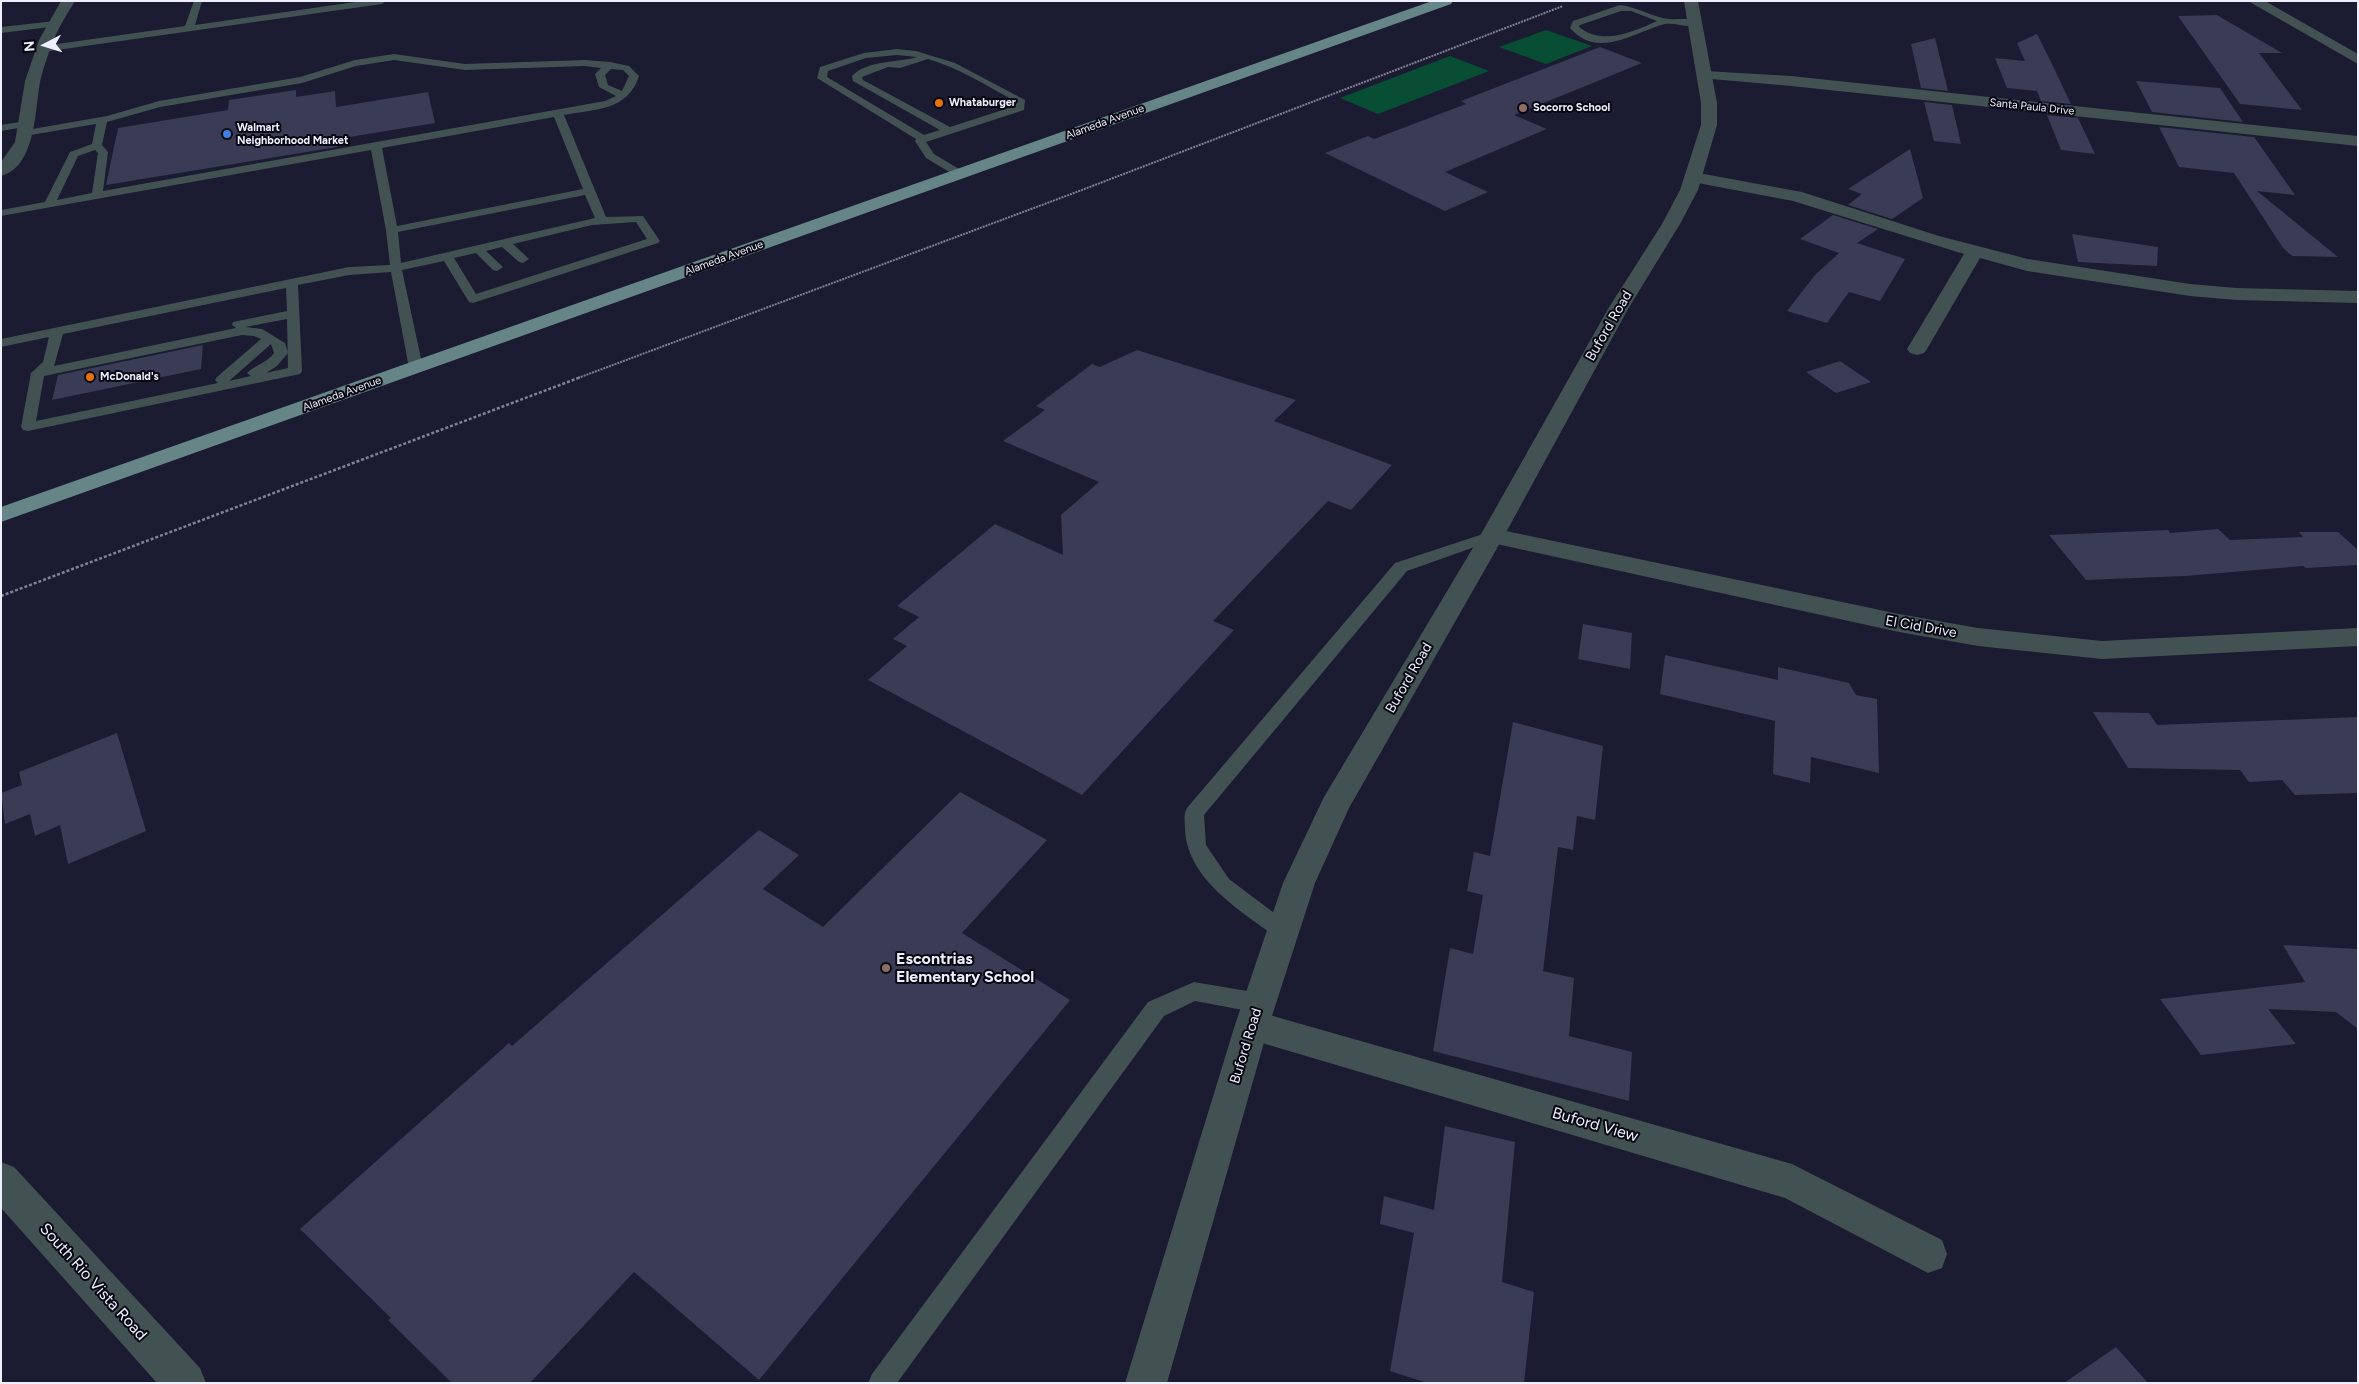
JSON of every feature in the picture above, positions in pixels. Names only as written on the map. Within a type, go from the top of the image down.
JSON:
[{"type":"main road","name":"Alameda Avenue","points":[[1,515],[1446,1]]},
{"type":"main road","points":[[1,501],[54,496]]},
{"type":"street","points":[[1,171],[12,161],[23,142],[33,81],[43,49],[68,1]]},
{"type":"street","points":[[2255,1],[2358,60]]},
{"type":"street","name":"Buford Road","points":[[1146,1383],[1255,1014],[1299,884],[1335,805],[1492,536],[1618,309],[1671,224],[1693,177],[1709,125],[1709,103],[1706,75],[1693,12]]},
{"type":"street","name":"Santa Paula Drive","points":[[1706,75],[1791,81],[2358,142]]},
{"type":"street","points":[[1693,177],[1796,196],[1974,252],[2028,265],[2190,290],[2236,294],[2358,297]]},
{"type":"street","points":[[1917,349],[1974,252]]},
{"type":"street","name":"El Cid Drive","points":[[1492,536],[1889,621],[1978,636],[2102,650],[2358,637]]},
{"type":"street","name":"Buford View","points":[[1255,1014],[1792,1182],[1928,1254]]},
{"type":"street","name":"South Rio Vista Road","points":[[1,1180],[185,1383]]},
{"type":"lane","points":[[189,28],[198,1]]},
{"type":"lane","points":[[43,49],[382,1]]},
{"type":"lane","points":[[1665,21],[1632,9],[1620,8],[1576,23],[1574,28],[1579,33],[1595,38],[1620,39],[1693,12]]},
{"type":"lane","points":[[1,30],[55,24]]},
{"type":"lane","points":[[923,139],[822,78],[823,69],[876,53],[900,51],[929,56],[951,64],[1020,100],[1020,108],[920,141],[930,156],[960,174]]},
{"type":"lane","points":[[929,56],[900,65],[887,64],[863,72],[857,76],[858,81],[949,130]]},
{"type":"lane","points":[[1,128],[25,128],[102,120],[159,104],[302,80],[355,63],[394,57],[466,66],[564,63],[610,65],[626,68],[634,76],[631,86],[624,96],[608,104],[1,213]]},
{"type":"lane","points":[[610,65],[600,74],[604,87],[624,96]]},
{"type":"lane","points":[[558,113],[589,191],[599,225]]},
{"type":"lane","points":[[97,146],[102,120]]},
{"type":"lane","points":[[97,146],[103,152],[97,196]]},
{"type":"lane","points":[[49,204],[74,154],[97,146]]},
{"type":"lane","points":[[376,146],[392,230],[396,268],[416,368]]},
{"type":"lane","points":[[392,230],[589,191]]},
{"type":"lane","points":[[1,343],[349,271],[396,268],[447,256],[505,243],[566,228],[599,225],[639,218],[654,241],[620,246],[510,282],[473,299],[447,256]]},
{"type":"lane","points":[[566,228],[577,240]]},
{"type":"lane","points":[[505,243],[522,259]]},
{"type":"lane","points":[[478,249],[497,267]]},
{"type":"lane","points":[[292,283],[295,370],[28,427],[38,373],[49,363],[293,314]]},
{"type":"lane","points":[[49,363],[57,332]]},
{"type":"lane","points":[[38,373],[225,334],[257,332],[279,343],[281,353],[276,361],[263,370],[194,387],[177,395]]},
{"type":"lane","points":[[222,380],[270,338]]},
{"type":"lane","points":[[1283,932],[1222,885],[1196,847],[1194,813],[1401,567],[1492,536]]},
{"type":"lane","points":[[881,1383],[1156,1009],[1194,991],[1255,1014]]},
{"type":"path","points":[[1,596],[273,492],[1074,194],[1566,5]]},
{"type":"green space","points":[[1546,30],[1592,46],[1546,64],[1499,47]]},
{"type":"green space","points":[[1450,56],[1489,71],[1378,114],[1340,98]]},
{"type":"building","points":[[2217,15],[2282,53],[2259,53],[2302,110],[2240,104],[2178,16]]},
{"type":"building","points":[[2037,34],[2071,104],[2041,101],[2037,91],[2007,88],[1995,58],[2025,61],[2017,43]]},
{"type":"building","points":[[1935,38],[1948,91],[1921,88],[1911,44]]},
{"type":"building","points":[[1600,47],[1642,63],[1514,115],[1547,129],[1445,172],[1488,192],[1445,211],[1325,153],[1368,136],[1374,139],[1466,104],[1461,101]]},
{"type":"building","points":[[2136,81],[2220,88],[2243,122],[2152,112]]},
{"type":"building","name":"Walmart Neighborhood Market","points":[[296,90],[296,97],[335,91],[336,107],[428,92],[435,123],[337,139],[337,147],[106,185],[118,128],[228,110],[229,100]]},
{"type":"building","points":[[1924,102],[1952,105],[1961,144],[1934,141]]},
{"type":"building","points":[[2047,115],[2078,118],[2095,154],[2061,150]]},
{"type":"building","points":[[2159,127],[2254,137],[2295,195],[2257,191],[2338,257],[2292,256],[2283,248],[2234,173],[2179,167]]},
{"type":"building","points":[[1910,149],[1923,198],[1892,219],[1848,205],[1862,194],[1848,189]]},
{"type":"building","points":[[1833,215],[1878,229],[1857,243],[1905,259],[1880,301],[1849,292],[1827,323],[1787,311],[1815,275],[1839,253],[1800,239]]},
{"type":"building","points":[[2072,234],[2158,247],[2157,266],[2078,262]]},
{"type":"building","points":[[203,345],[201,369],[52,400],[58,375]]},
{"type":"building","points":[[1137,350],[1296,400],[1274,421],[1392,465],[1351,510],[1328,501],[1213,621],[1234,630],[1082,795],[868,680],[907,646],[893,639],[919,617],[897,606],[995,524],[1063,555],[1061,515],[1099,482],[1003,441],[1045,410],[1036,406],[1092,364],[1100,367]]},
{"type":"building","points":[[1840,361],[1871,382],[1836,393],[1806,372]]},
{"type":"building","points":[[2218,529],[2230,540],[2303,537],[2299,532],[2338,532],[2358,550],[2358,565],[2306,568],[2303,566],[2185,576],[2086,580],[2049,535],[2168,530],[2170,533]]},
{"type":"building","points":[[1583,624],[1632,633],[1630,669],[1578,659]]},
{"type":"building","points":[[1665,655],[1778,680],[1778,667],[1849,683],[1856,695],[1877,699],[1879,773],[1811,757],[1810,783],[1773,774],[1775,721],[1660,694]]},
{"type":"building","points":[[2093,712],[2149,713],[2157,725],[2358,717],[2358,793],[2295,795],[2282,780],[2249,782],[2240,770],[2128,768]]},
{"type":"building","points":[[1513,722],[1603,746],[1595,820],[1577,816],[1573,850],[1558,847],[1543,971],[1574,978],[1569,1036],[1632,1052],[1629,1101],[1433,1051],[1450,948],[1473,954],[1483,895],[1467,891],[1474,852],[1490,856]]},
{"type":"building","points":[[117,733],[146,831],[68,864],[60,825],[35,836],[30,814],[5,824],[1,793],[22,785],[19,772]]},
{"type":"building","points":[[960,792],[1047,840],[962,933],[1070,1000],[759,1380],[634,1272],[530,1383],[452,1383],[388,1320],[391,1318],[300,1229],[509,1043],[512,1046],[759,830],[799,855],[763,889],[823,927]]},
{"type":"building","points":[[2283,945],[2358,949],[2358,1029],[2336,1012],[2268,1009],[2296,1044],[2201,1055],[2160,999],[2305,982]]},
{"type":"building","points":[[1445,1126],[1515,1142],[1502,1282],[1534,1292],[1524,1383],[1427,1383],[1390,1371],[1414,1233],[1380,1224],[1384,1196],[1434,1210]]},
{"type":"building","points":[[2116,1347],[2148,1383],[2064,1383]]},
{"type":"place","name":"Whataburger","points":[[939,103]]},
{"type":"place","name":"Socorro School","points":[[1523,108]]},
{"type":"place","name":"Walmart Neighborhood Market","points":[[227,134]]},
{"type":"place","name":"McDonald's","points":[[90,377]]},
{"type":"place","name":"Escontrias Elementary School","points":[[886,968]]}]
